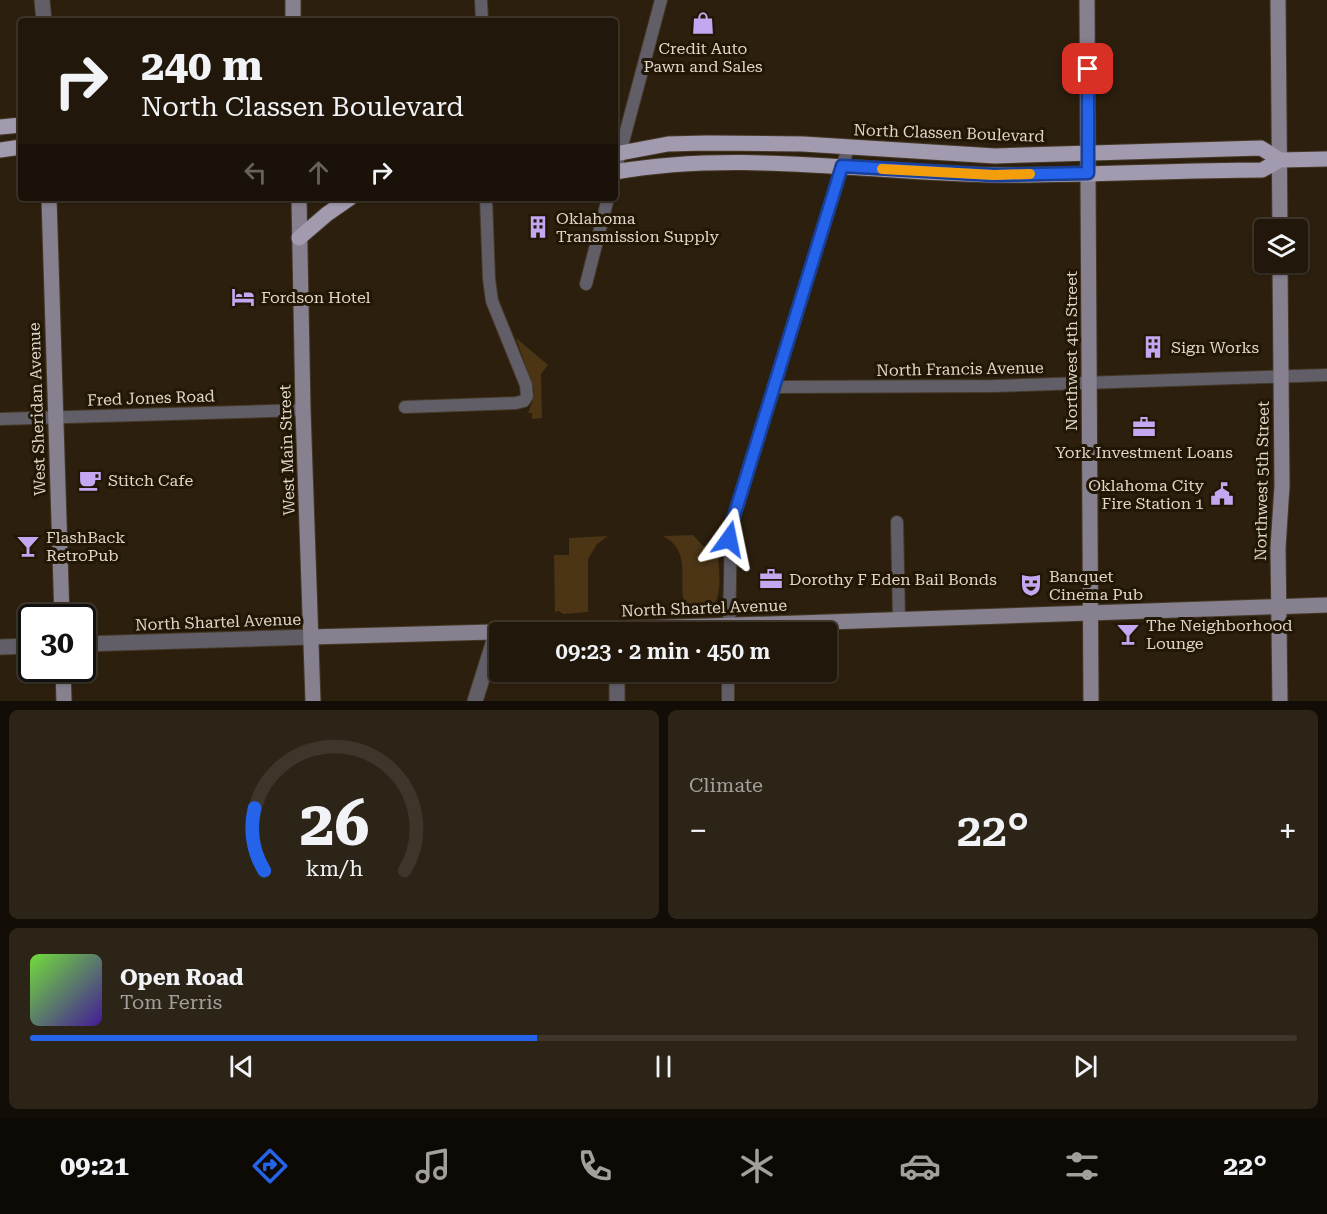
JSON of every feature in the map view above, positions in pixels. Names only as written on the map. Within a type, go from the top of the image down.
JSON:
[{"type":"main road","points":[[293,0],[293,18]]},
{"type":"main road","name":"Northwest 4th Street","points":[[1088,0],[1091,701]]},
{"type":"main road","points":[[1278,0],[1280,219]]},
{"type":"main road","points":[[0,128],[18,125]]},
{"type":"main road","name":"North Classen Boulevard","points":[[618,153],[668,144],[708,143],[792,144],[995,156],[1261,148],[1280,160]]},
{"type":"main road","points":[[0,150],[18,147]]},
{"type":"main road","name":"North Classen Boulevard","points":[[618,172],[658,165],[751,161],[994,175],[1262,170],[1280,160],[1327,159]]},
{"type":"main road","name":"West Sheridan Avenue","points":[[49,201],[62,604]]},
{"type":"main road","name":"West Main Street","points":[[298,201],[314,701]]},
{"type":"main road","points":[[299,238],[346,201]]},
{"type":"main road","name":"Northwest 5th Street","points":[[1280,273],[1282,486],[1278,548],[1280,701]]},
{"type":"main road","name":"North Shartel Avenue","points":[[837,623],[1090,612],[1327,605]]},
{"type":"main road","name":"North Shartel Avenue","points":[[311,637],[489,631]]},
{"type":"main road","points":[[63,682],[64,701]]},
{"type":"street","points":[[42,0],[44,18]]},
{"type":"street","points":[[481,0],[482,18]]},
{"type":"street","points":[[618,153],[661,0]]},
{"type":"street","points":[[729,622],[731,526],[848,148]]},
{"type":"street","points":[[405,407],[516,403],[524,401],[528,393],[492,301],[486,201]]},
{"type":"street","points":[[586,284],[607,201]]},
{"type":"street","name":"North Francis Avenue","points":[[773,387],[993,386],[1327,375]]},
{"type":"street","name":"Fred Jones Road","points":[[0,419],[303,410]]},
{"type":"street","points":[[897,522],[899,620]]},
{"type":"street","name":"North Shartel Avenue","points":[[96,644],[311,637]]},
{"type":"street","points":[[0,647],[18,646]]},
{"type":"street","points":[[475,701],[489,654]]},
{"type":"street","points":[[617,682],[617,701]]},
{"type":"street","points":[[728,682],[728,701]]},
{"type":"shaded area","points":[[516,338],[548,365],[541,374],[542,418],[532,419],[532,413],[528,413],[534,390]]},
{"type":"shaded area","points":[[693,535],[703,546],[717,545],[719,569],[718,593],[713,607],[698,611],[691,611],[685,606],[681,558],[678,550],[663,536]]},
{"type":"shaded area","points":[[608,536],[597,544],[588,559],[588,612],[563,614],[559,611],[555,612],[554,555],[569,555],[569,538]]},
{"type":"slow traffic","points":[[882,169],[994,175],[1030,174]]},
{"type":"place","name":"Credit Auto Pawn and Sales","points":[[703,23]]},
{"type":"place","name":"Oklahoma Transmission Supply","points":[[538,227]]},
{"type":"place","name":"Fordson Hotel","points":[[243,297]]},
{"type":"place","name":"Sign Works","points":[[1153,347]]},
{"type":"place","name":"York Investment Loans","points":[[1144,427]]},
{"type":"place","name":"Stitch Cafe","points":[[90,480]]},
{"type":"place","name":"Oklahoma City Fire Station 1","points":[[1222,494]]},
{"type":"place","name":"FlashBack RetroPub","points":[[28,546]]},
{"type":"place","name":"Dorothy F Eden Bail Bonds","points":[[771,579]]},
{"type":"place","name":"Banquet Cinema Pub","points":[[1031,585]]},
{"type":"place","name":"The Neighborhood Lounge","points":[[1128,634]]},
{"type":"route","points":[[729,539],[761,424],[842,166],[994,175],[1088,173],[1088,69]]}]
